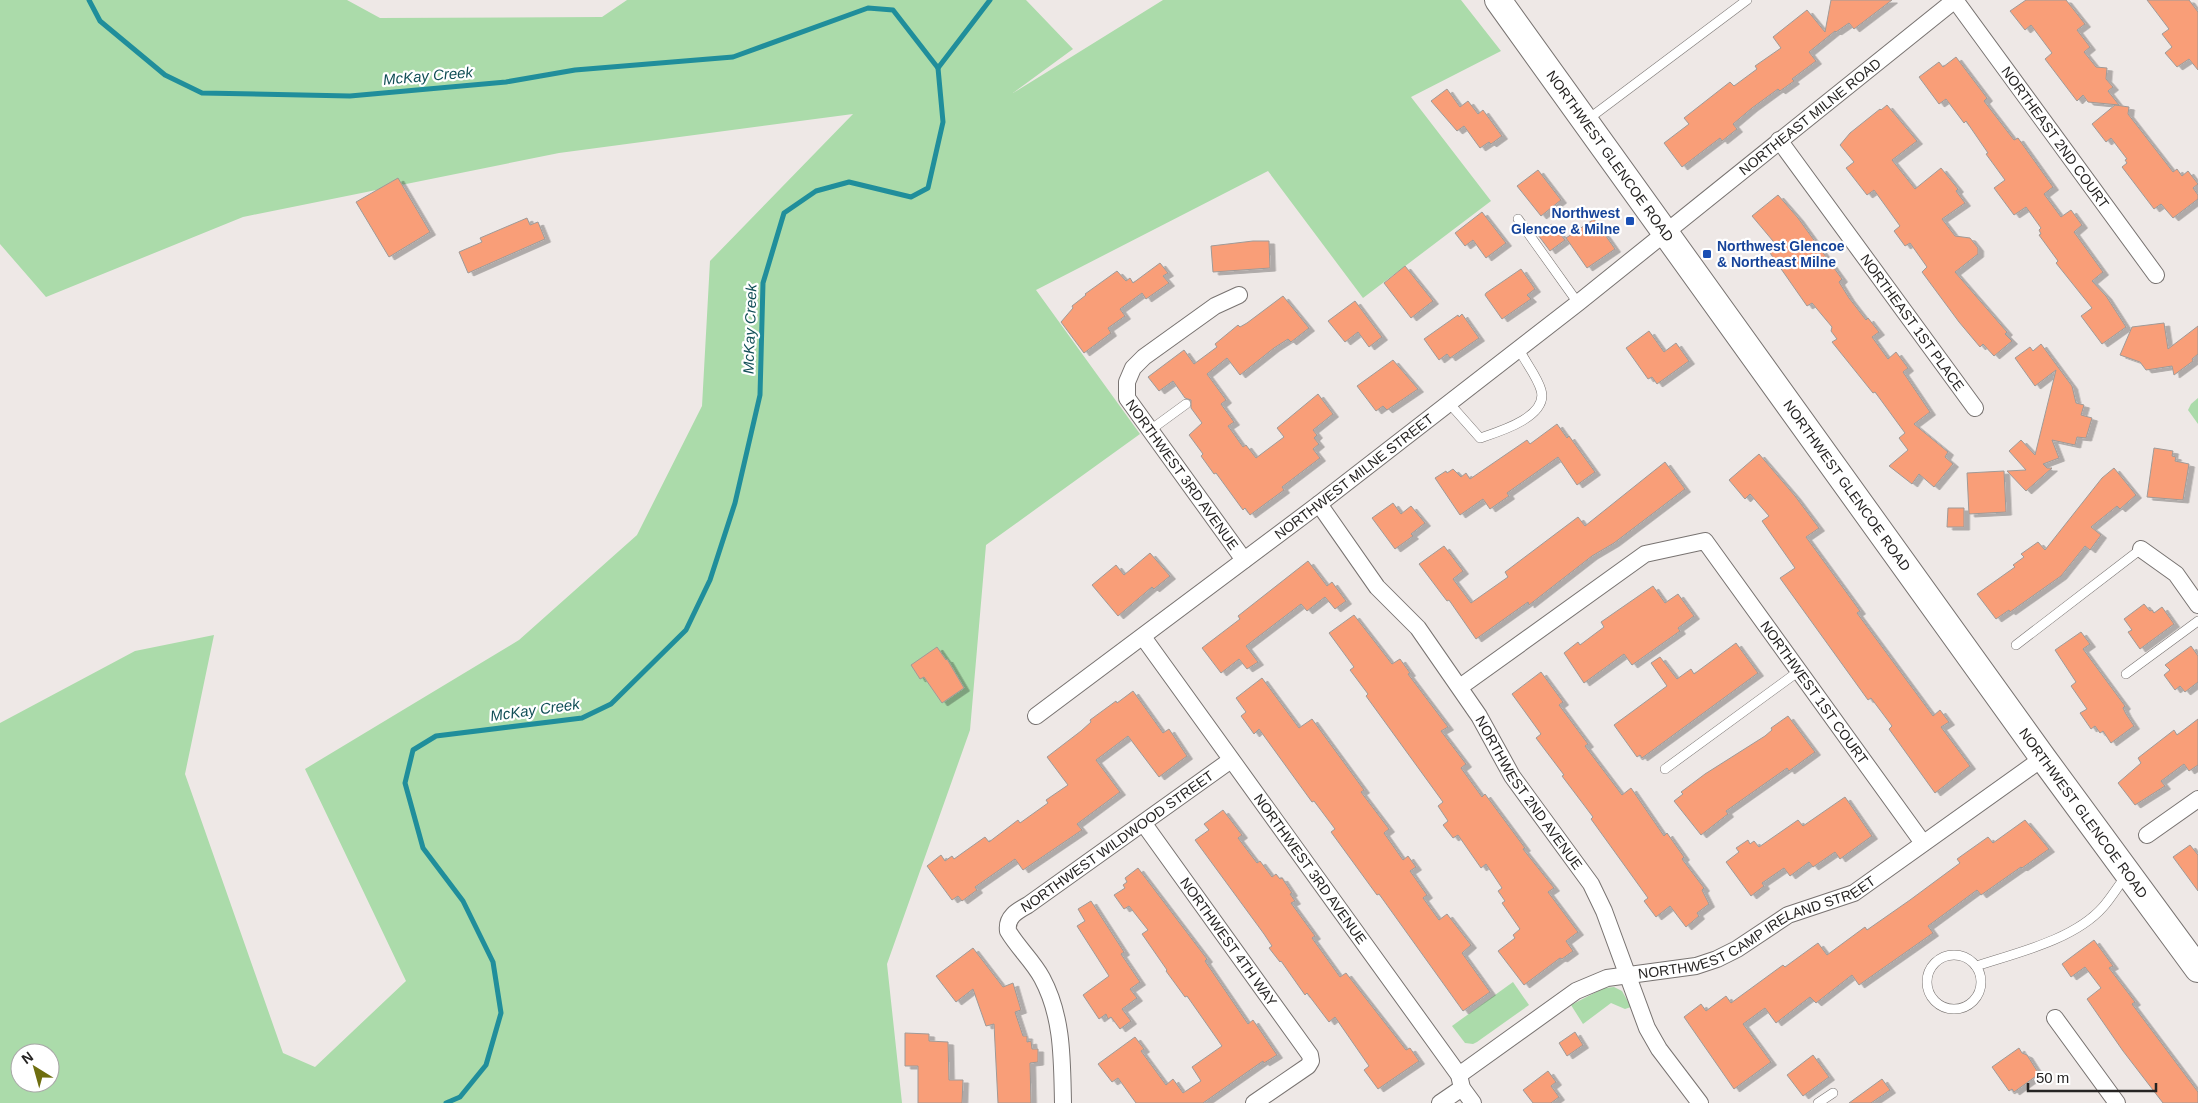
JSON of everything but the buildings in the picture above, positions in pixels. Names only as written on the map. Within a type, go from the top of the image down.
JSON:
[{"type":"main road","name":"NORTHWEST GLENCOE ROAD","points":[[1498,0],[2043,758],[2198,969]]},
{"type":"street","name":"NORTHEAST MILNE ROAD","points":[[1666,234],[1779,140],[1955,0]]},
{"type":"street","name":"NORTHEAST 2ND COURT","points":[[1955,0],[2156,274]]},
{"type":"street","name":"NORTHEAST 1ST PLACE","points":[[1779,140],[1975,408]]},
{"type":"street","name":"NORTHWEST MILNE STREET","points":[[1036,716],[1319,504],[1666,234]]},
{"type":"street","name":"NORTHWEST 3RD AVENUE","points":[[1239,296],[1215,306],[1144,357],[1133,368],[1127,382],[1127,398],[1244,560]]},
{"type":"street","name":"NORTHWEST 2ND AVENUE","points":[[1319,504],[1377,587],[1408,617],[1460,687],[1479,716],[1512,776],[1591,884],[1604,911],[1646,1028],[1700,1103]]},
{"type":"street","name":"NORTHWEST 1ST COURT","points":[[1460,687],[1645,554],[1705,541],[1923,844]]},
{"type":"street","points":[[2141,549],[2176,574],[2198,605]]},
{"type":"street","name":"NORTHWEST 3RD AVENUE","points":[[1143,637],[1460,1081],[1473,1103]]},
{"type":"street","name":"NORTHWEST CAMP IRELAND STREET","points":[[1440,1103],[1460,1081],[1576,991],[1608,978],[1696,966],[1717,959],[1737,949],[1788,916],[1854,893],[2043,758]]},
{"type":"street","name":"NORTHWEST WILDWOOD STREET","points":[[1064,1103],[1061,1037],[1051,997],[1030,960],[1008,931],[1007,925],[1014,912],[1028,905],[1144,824],[1231,760]]},
{"type":"street","points":[[2147,835],[2198,799]]},
{"type":"street","name":"NORTHWEST 4TH WAY","points":[[1144,824],[1300,1044],[1306,1049],[1311,1061],[1302,1070],[1293,1074],[1254,1103]]},
{"type":"street","points":[[2055,1018],[2117,1103]]},
{"type":"lane","points":[[1584,122],[1747,0]]},
{"type":"lane","points":[[1518,220],[1578,303]]},
{"type":"lane","points":[[1449,403],[1480,438],[1510,428],[1531,416],[1540,402],[1541,390],[1518,349]]},
{"type":"lane","points":[[1149,431],[1186,404]]},
{"type":"lane","points":[[2016,645],[2141,549]]},
{"type":"lane","points":[[2126,674],[2198,621]]},
{"type":"lane","points":[[1665,769],[1799,671]]},
{"type":"lane","points":[[1976,966],[2031,948],[2081,925],[2102,908],[2128,874]]},
{"type":"lane","points":[[1949,955],[1964,956],[1976,966],[1981,981],[1977,996],[1966,1007],[1950,1009],[1936,1003],[1927,990],[1927,974],[1935,961],[1949,955]]},
{"type":"lane","points":[[1818,1103],[1833,1093]]},
{"type":"green space","points":[[0,0],[347,0],[380,18],[602,17],[627,0],[1026,0],[1073,49],[1013,93],[1163,0],[1461,0],[1501,51],[1411,97],[1491,201],[1363,298],[1268,171],[1036,290],[1140,434],[986,545],[970,730],[887,964],[902,1103],[0,1103],[0,723],[135,651],[214,635],[185,774],[283,1053],[315,1067],[406,981],[305,769],[519,640],[637,535],[702,406],[710,261],[853,114],[559,153],[243,217],[46,297],[0,244]]},
{"type":"green space","points":[[2198,398],[2198,424],[2188,410],[2191,404]]},
{"type":"green space","points":[[1513,982],[1529,1005],[1477,1042],[1473,1044],[1465,1043],[1452,1026]]},
{"type":"green space","points":[[1614,987],[1622,991],[1631,1007],[1625,1009],[1611,1003],[1583,1024],[1571,1005],[1604,988]]},
{"type":"waterway","name":"McKay Creek","points":[[89,0],[100,21],[165,75],[202,93],[350,96],[506,82],[575,70],[733,57],[868,8],[893,10],[938,68],[943,122],[928,188],[911,197],[849,182],[816,191],[784,213],[763,283],[760,395],[735,503],[710,580],[686,630],[611,704],[582,718],[436,736],[413,750],[405,783],[423,848],[463,901],[493,962],[501,1013],[486,1065],[460,1097],[446,1103]]},
{"type":"waterway","points":[[938,68],[990,0]]},
{"type":"place","name":"Northwest Glencoe & Milne","points":[[1630,221]]},
{"type":"place","name":"Northwest Glencoe & Northeast Milne","points":[[1707,254]]}]
